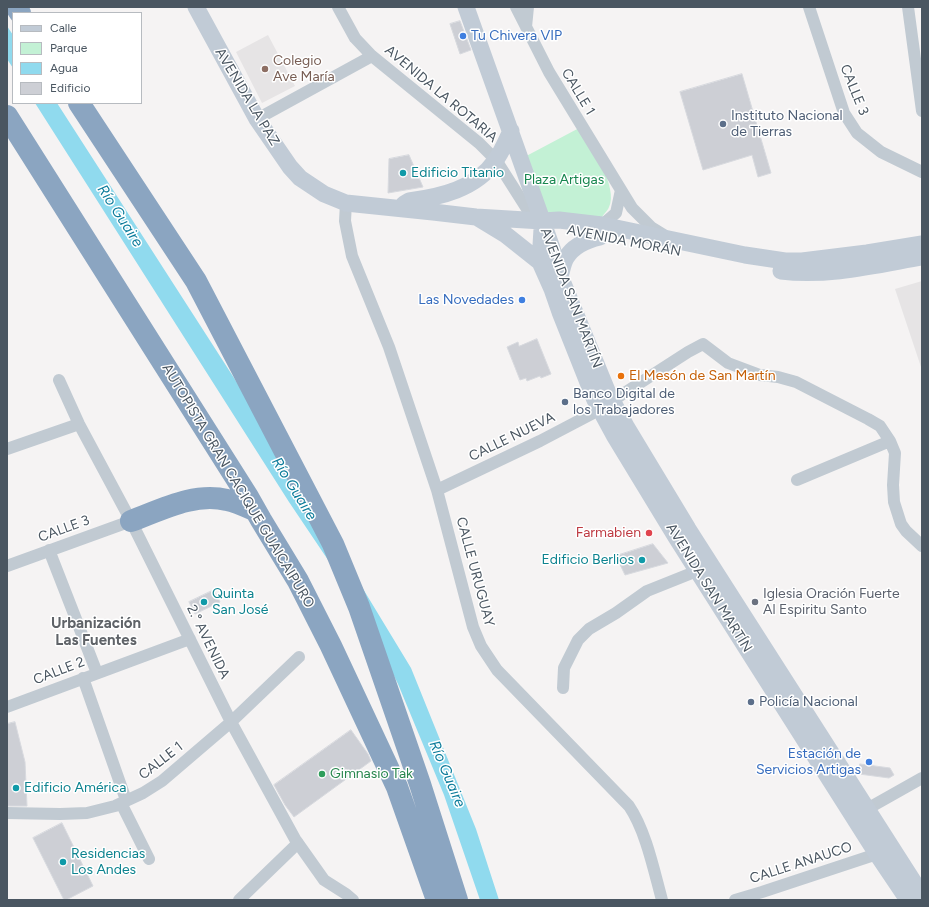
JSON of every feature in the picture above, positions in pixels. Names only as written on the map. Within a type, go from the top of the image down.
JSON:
[{"type":"highway","points":[[80,104],[196,281],[333,544],[359,606],[420,784],[457,900]]},
{"type":"highway","name":"AUTOPISTA GRAN CACIQUE GUAICAIPURO","points":[[7,116],[236,478],[298,581],[316,614],[392,775],[437,900]]},
{"type":"highway","points":[[131,521],[178,504],[200,498],[228,500],[256,511]]},
{"type":"main road","name":"AVENIDA LA PAZ","points":[[196,7],[257,119],[290,167],[300,178],[324,194],[346,204],[476,217],[542,221]]},
{"type":"main road","points":[[466,7],[542,221]]},
{"type":"main road","name":"AVENIDA LA PAZ","points":[[395,208],[409,201],[429,198],[460,189],[478,178],[496,160],[511,131]]},
{"type":"main road","points":[[476,217],[506,236],[540,262]]},
{"type":"main road","name":"AVENIDA MORÁN","points":[[542,221],[564,230],[601,231],[670,239],[745,255],[785,261],[802,261],[867,253],[922,244]]},
{"type":"main road","name":"AVENIDA SAN MARTÍN","points":[[542,221],[540,262],[552,288],[589,384],[641,452],[688,529],[922,895]]},
{"type":"main road","name":"AVENIDA SAN MARTÍN","points":[[542,221],[606,405],[629,460],[697,571],[877,854],[908,900]]},
{"type":"main road","points":[[560,276],[566,258],[573,250],[601,231]]},
{"type":"main road","name":"AVENIDA MORÁN","points":[[601,231],[758,267],[791,272],[830,271],[922,257]]},
{"type":"street","name":"AVENIDA LA ROTARIA","points":[[338,7],[355,38],[372,56],[478,142],[496,160],[529,212],[542,221]]},
{"type":"street","name":"CALLE 1","points":[[516,7],[548,72],[632,208],[651,227],[670,239]]},
{"type":"street","points":[[526,28],[528,7]]},
{"type":"street","name":"CALLE 3","points":[[809,7],[844,113],[857,133],[881,152],[922,172]]},
{"type":"street","points":[[908,7],[922,111]]},
{"type":"street","points":[[257,119],[372,56]]},
{"type":"street","points":[[601,231],[616,213],[621,190]]},
{"type":"street","name":"CALLE URUGUAY","points":[[346,204],[345,221],[352,256],[389,347],[437,490],[473,627],[481,646],[497,670],[629,806],[634,814],[647,847],[662,900]]},
{"type":"street","name":"CALLE NUEVA","points":[[437,490],[533,444],[606,405],[688,352],[703,344],[728,363],[760,375],[778,377],[796,382],[880,426],[890,440]]},
{"type":"street","name":"2.° AVENIDA","points":[[59,380],[79,424],[131,521],[231,722],[298,844],[324,880],[352,900]]},
{"type":"street","points":[[7,449],[79,424]]},
{"type":"street","points":[[797,480],[890,440],[895,453],[893,485],[894,502],[901,524],[906,531],[922,546]]},
{"type":"street","name":"CALLE 3","points":[[7,566],[131,521]]},
{"type":"street","points":[[49,550],[97,673]]},
{"type":"street","points":[[563,688],[564,668],[578,640],[589,629],[616,613],[647,591],[697,571]]},
{"type":"street","name":"CALLE 2","points":[[7,707],[190,639]]},
{"type":"street","name":"CALLE 1","points":[[7,813],[75,814],[100,810],[143,793],[162,781],[231,722],[300,657]]},
{"type":"street","points":[[83,678],[124,801],[149,859]]},
{"type":"street","points":[[867,809],[922,778]]},
{"type":"street","points":[[239,900],[298,844]]},
{"type":"street","name":"CALLE ANAUCO","points":[[735,900],[877,854]]},
{"type":"shaded area","name":"Colegio Ave María","points":[[268,35],[295,86],[262,103],[236,52]]},
{"type":"shaded area","points":[[922,281],[922,370],[895,289]]},
{"type":"green space","name":"Plaza Artigas","points":[[581,127],[607,178],[611,199],[608,208],[602,217],[536,215],[515,162]]},
{"type":"water","points":[[7,26],[12,34],[12,66],[7,59]]},
{"type":"water","name":"Río Guaire","points":[[36,104],[58,104],[254,409],[411,668],[476,829],[499,900],[480,900],[444,795],[398,684],[359,606],[289,502]]},
{"type":"building","name":"Tu Chivera VIP","points":[[460,21],[471,50],[460,54],[450,24]]},
{"type":"building","name":"Instituto Nacional de Tierras","points":[[742,74],[771,173],[758,177],[752,155],[703,170],[680,92]]},
{"type":"building","name":"Edificio Titanio","points":[[409,155],[423,187],[388,193],[389,159]]},
{"type":"building","points":[[537,339],[551,374],[527,381],[526,378],[520,380],[507,347],[518,342],[519,346]]},
{"type":"building","name":"Edificio Berlios","points":[[653,544],[668,563],[625,575],[616,556]]},
{"type":"building","name":"Quinta San José","points":[[214,590],[220,602],[195,614],[189,602]]},
{"type":"building","points":[[15,722],[25,762],[27,806],[7,806],[7,724]]},
{"type":"building","name":"Gimnasio Tak","points":[[351,730],[368,754],[371,761],[294,817],[285,805],[274,785]]},
{"type":"building","points":[[860,764],[890,768],[894,775],[889,778],[859,774]]},
{"type":"building","name":"Residencias Los Andes","points":[[62,823],[93,886],[66,900],[64,900],[33,838]]},
{"type":"place","name":"Tu Chivera VIP","points":[[463,36]]},
{"type":"place","name":"Colegio Ave María","points":[[265,69]]},
{"type":"place","name":"Instituto Nacional de Tierras","points":[[723,124]]},
{"type":"place","name":"Edificio Titanio","points":[[403,173]]},
{"type":"place","name":"Las Novedades","points":[[522,300]]},
{"type":"place","name":"El Mesón de San Martín","points":[[621,376]]},
{"type":"place","name":"Banco Digital de los Trabajadores","points":[[565,402]]},
{"type":"place","name":"Farmabien","points":[[649,533]]},
{"type":"place","name":"Edificio Berlios","points":[[642,560]]},
{"type":"place","name":"Quinta San José","points":[[204,602]]},
{"type":"place","name":"Iglesia Oración Fuerte Al Espiritu Santo","points":[[755,602]]},
{"type":"place","name":"Policía Nacional","points":[[751,702]]},
{"type":"place","name":"Estación de Servicios Artigas","points":[[869,762]]},
{"type":"place","name":"Gimnasio Tak","points":[[322,774]]},
{"type":"place","name":"Edificio América","points":[[16,788]]},
{"type":"place","name":"Residencias Los Andes","points":[[63,862]]},
{"type":"district","name":"Urbanización Las Fuentes","points":[[96,632]]}]
